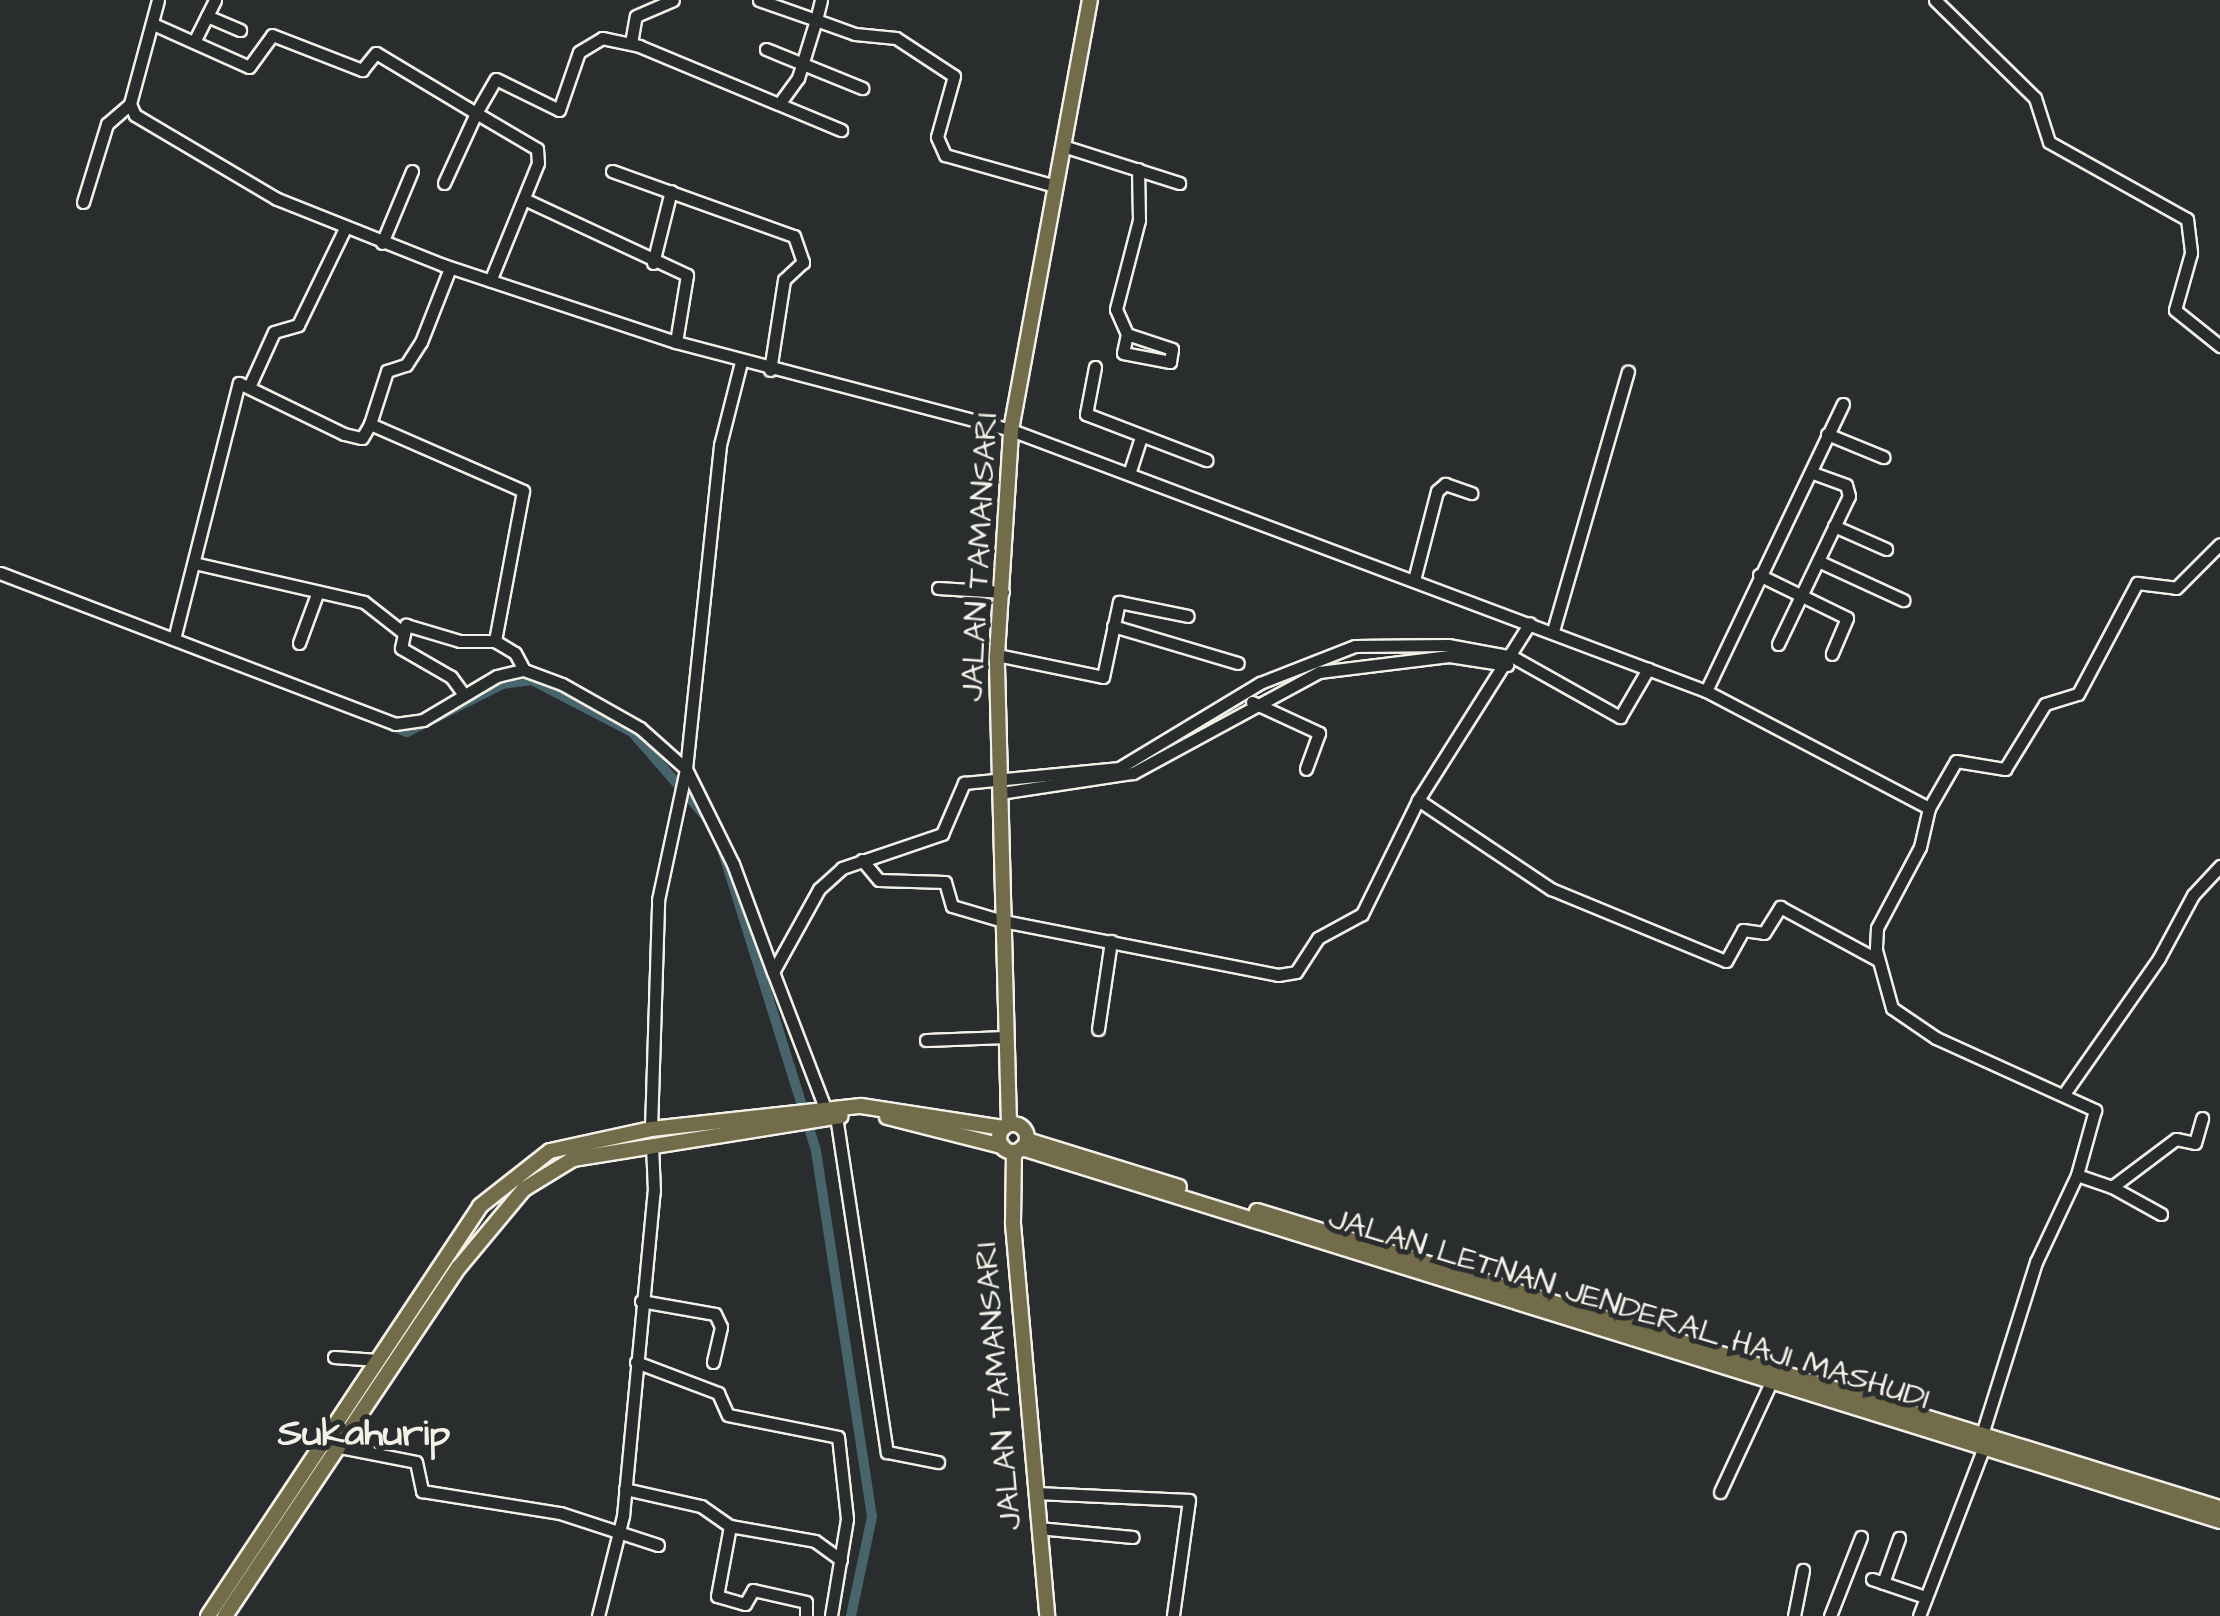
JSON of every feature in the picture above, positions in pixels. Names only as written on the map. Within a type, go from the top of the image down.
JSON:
[{"type":"main road","name":"JALAN TAMANSARI","points":[[1047,1616],[1013,1224],[1016,1147],[1006,1126],[997,654],[1011,430],[1090,0]]},
{"type":"main road","name":"JALAN LETNAN JENDERAL HAJI MASHUDI","points":[[225,1616],[378,1360],[492,1222],[560,1165],[827,1112],[885,1108],[1006,1126]]},
{"type":"main road","name":"JALAN LETNAN JENDERAL HAJI MASHUDI","points":[[827,1112],[880,1115],[1016,1147],[1410,1261],[2088,1474],[2220,1508]]},
{"type":"main road","name":"JALAN LETNAN JENDERAL HAJI MASHUDI","points":[[208,1616],[323,1457],[340,1447],[480,1206],[550,1151],[651,1128],[764,1122]]},
{"type":"main road","points":[[1006,1126],[1024,1129],[1016,1147]]},
{"type":"main road","points":[[550,1151],[560,1165]]},
{"type":"main road","name":"JALAN LETNAN JENDERAL HAJI MASHUDI","points":[[1545,1304],[1772,1382],[1881,1410]]},
{"type":"main road","name":"JALAN LETNAN JENDERAL HAJI MASHUDI","points":[[2088,1474],[2220,1521]]},
{"type":"street","points":[[82,202],[107,124],[130,104],[158,0]]},
{"type":"street","points":[[194,42],[215,0]]},
{"type":"street","points":[[631,43],[636,16],[673,0]]},
{"type":"street","points":[[759,0],[816,20],[896,38],[951,72],[955,82],[938,137],[945,155],[1055,186]]},
{"type":"street","points":[[780,104],[804,64],[821,0]]},
{"type":"street","points":[[1934,0],[2035,98],[2048,142],[2187,219],[2191,253],[2175,310],[2220,346]]},
{"type":"street","points":[[207,16],[240,30]]},
{"type":"street","points":[[153,24],[249,67],[272,35],[362,70],[376,53],[537,149],[524,200],[490,281]]},
{"type":"street","points":[[444,182],[476,112],[496,80],[556,111],[579,52],[602,38],[631,43],[841,130]]},
{"type":"street","points":[[766,49],[862,88]]},
{"type":"street","points":[[130,104],[152,130],[382,243],[740,362],[1011,430],[1706,691],[1930,808]]},
{"type":"street","points":[[1062,146],[1179,182]]},
{"type":"street","points":[[1127,334],[1116,309],[1138,220],[1138,169]]},
{"type":"street","points":[[382,243],[412,171]]},
{"type":"street","points":[[612,171],[791,232],[804,262],[784,280],[770,370]]},
{"type":"street","points":[[653,263],[671,191]]},
{"type":"street","points":[[524,200],[592,226],[653,263],[689,277],[676,342]]},
{"type":"street","points":[[249,387],[274,332],[298,325],[346,228]]},
{"type":"street","points":[[174,640],[232,395],[239,383],[344,434],[362,438],[387,371],[406,365],[421,342],[450,268]]},
{"type":"street","points":[[651,1128],[658,900],[685,773],[720,445],[740,362]]},
{"type":"street","points":[[1096,367],[1086,414],[1206,460]]},
{"type":"street","points":[[1553,631],[1628,372]]},
{"type":"street","points":[[1706,691],[1842,404]]},
{"type":"street","points":[[370,424],[523,491],[495,641]]},
{"type":"street","points":[[1828,434],[1883,457]]},
{"type":"street","points":[[1129,474],[1142,438]]},
{"type":"street","points":[[1778,644],[1850,490],[1811,472]]},
{"type":"street","points":[[1414,580],[1437,491],[1445,484],[1471,494]]},
{"type":"street","points":[[1834,526],[1886,549]]},
{"type":"street","points":[[1918,1616],[1982,1442],[2036,1262],[2077,1175],[2095,1110],[2066,1091],[1903,1021],[1892,1008],[1878,960],[1877,928],[1924,837],[1930,808],[1950,766],[1964,762],[2005,769],[2045,704],[2078,694],[2136,583],[2176,588],[2220,544]]},
{"type":"street","points":[[1818,560],[1904,600]]},
{"type":"street","points":[[194,564],[364,602],[401,631],[406,652],[445,673],[462,692]]},
{"type":"street","points":[[0,573],[396,724],[422,720],[462,692],[524,670]]},
{"type":"street","points":[[1759,575],[1849,620],[1832,654]]},
{"type":"street","points":[[938,588],[1003,592]]},
{"type":"street","points":[[299,643],[318,594]]},
{"type":"street","points":[[997,654],[1103,677],[1113,626],[1126,599],[1188,616]]},
{"type":"street","points":[[401,631],[410,623],[460,641],[495,641],[515,654],[524,670],[640,728],[685,773],[733,864],[827,1112],[887,1452],[938,1462]]},
{"type":"street","points":[[862,860],[879,880],[945,882],[952,906],[1003,922],[1278,975],[1296,972],[1318,938],[1362,914],[1418,800],[1510,661],[1530,623]]},
{"type":"street","points":[[1113,626],[1238,663]]},
{"type":"street","points":[[1000,788],[1119,768],[1305,661],[1355,646],[1448,645],[1510,661],[1623,718],[1648,668]]},
{"type":"street","points":[[772,972],[812,896],[842,868],[942,834],[964,784],[1000,788],[1133,774],[1252,706],[1338,667],[1448,656],[1510,661]]},
{"type":"street","points":[[1252,689],[1252,706]]},
{"type":"street","points":[[1252,706],[1320,733],[1306,769]]},
{"type":"street","points":[[1418,800],[1551,888],[1726,961],[1743,930],[1764,933],[1780,907],[1878,960]]},
{"type":"street","points":[[2066,1091],[2159,958],[2193,895],[2220,866]]},
{"type":"street","points":[[1098,1029],[1111,941]]},
{"type":"street","points":[[926,1040],[1006,1036]]},
{"type":"street","points":[[2112,1187],[2176,1140],[2195,1143],[2202,1118]]},
{"type":"street","points":[[598,1616],[625,1490],[654,1191],[652,1145]]},
{"type":"street","points":[[2077,1175],[2112,1187],[2161,1214]]},
{"type":"street","points":[[641,1300],[715,1314],[721,1326],[713,1362]]},
{"type":"street","points":[[334,1357],[378,1360]]},
{"type":"street","points":[[636,1362],[718,1393],[728,1415],[838,1437],[847,1510],[831,1616]]},
{"type":"street","points":[[1720,1492],[1772,1382]]},
{"type":"street","points":[[340,1447],[416,1462],[422,1491],[560,1513],[658,1545]]},
{"type":"street","points":[[625,1490],[701,1506],[730,1526],[815,1541],[841,1560]]},
{"type":"street","points":[[1036,1493],[1189,1500],[1173,1616]]},
{"type":"street","points":[[730,1526],[716,1596],[745,1604],[753,1590],[806,1602],[806,1616]]},
{"type":"street","points":[[1038,1528],[1133,1536]]},
{"type":"street","points":[[1830,1616],[1861,1537]]},
{"type":"street","points":[[1899,1538],[1878,1581],[1925,1597]]},
{"type":"street","points":[[1794,1616],[1803,1570]]},
{"type":"waterway","points":[[386,724],[407,732],[503,684],[532,680],[632,732],[708,819]]},
{"type":"waterway","points":[[723,852],[816,1151],[872,1517],[851,1616]]},
{"type":"district","name":"Sukahurip","points":[[364,1435]]}]
